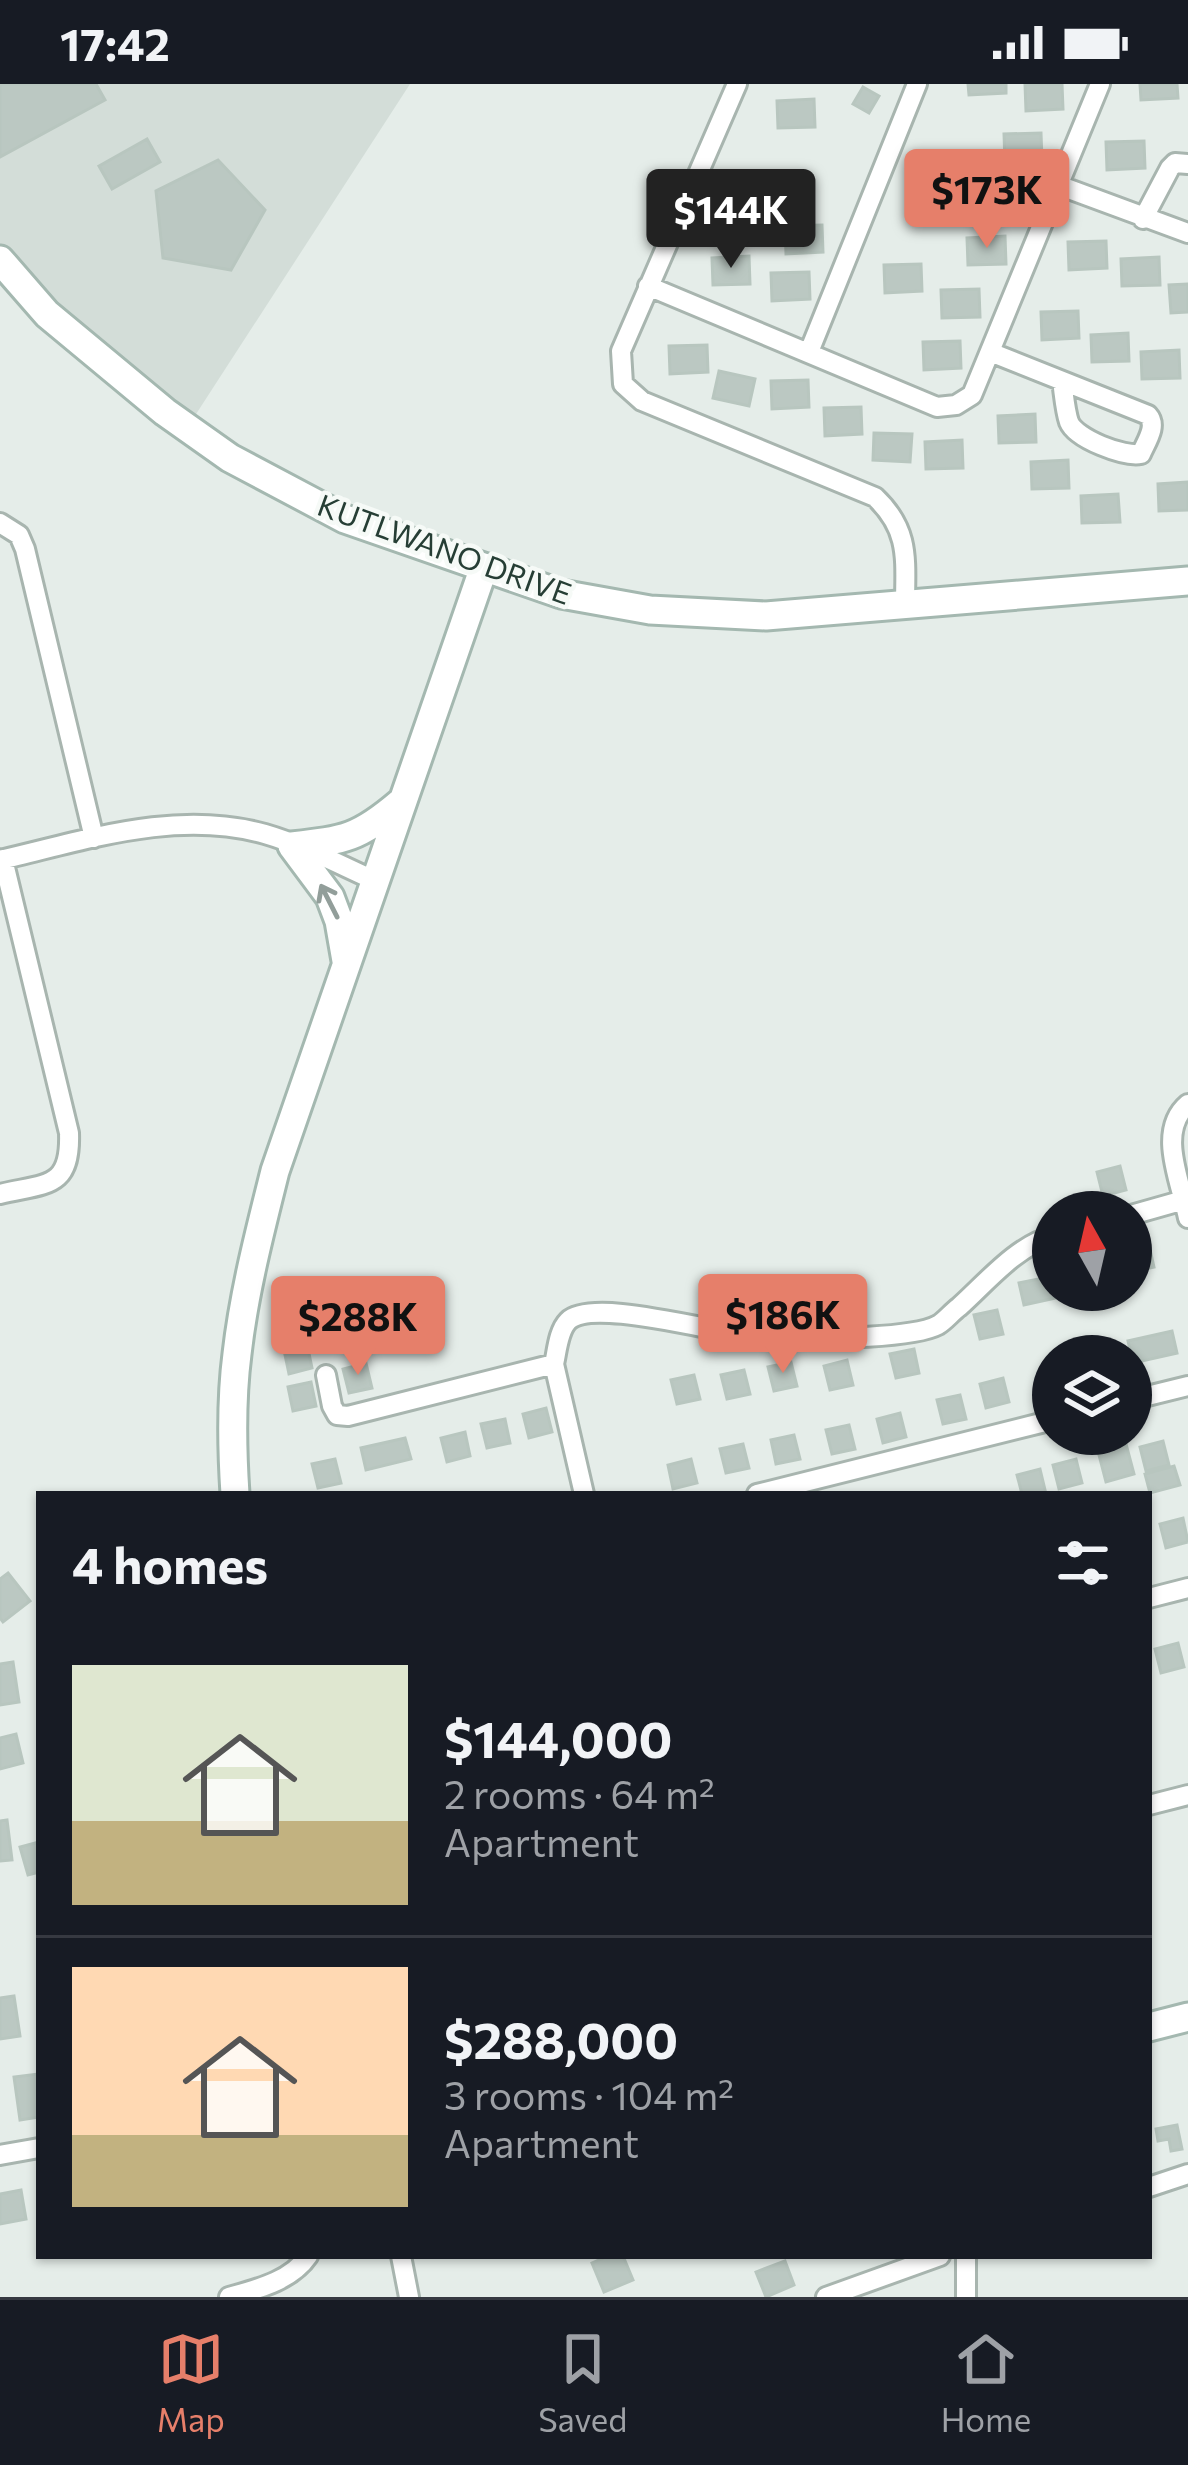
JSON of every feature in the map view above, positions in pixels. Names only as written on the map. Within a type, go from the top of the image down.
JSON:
[{"type":"street","points":[[737,84],[621,351],[623,384],[642,401],[875,497],[894,515],[904,550],[905,607]]},
{"type":"street","points":[[809,352],[917,84]]},
{"type":"street","points":[[648,286],[937,407],[956,405],[972,394],[1100,84]]},
{"type":"street","points":[[1143,219],[1170,168],[1175,163],[1188,164]]},
{"type":"street","points":[[1058,185],[1188,233]]},
{"type":"street","name":"KUTLWANO DRIVE","points":[[0,260],[47,314],[165,412],[230,458],[345,519],[561,594],[650,610],[766,616],[1188,581]]},
{"type":"street","points":[[990,352],[1148,415],[1153,426],[1141,454],[1124,455],[1076,432],[1070,424],[1062,381]]},
{"type":"street","points":[[0,523],[19,535],[25,549],[94,838]]},
{"type":"street","points":[[235,1491],[236,1355],[275,1171],[484,567]]},
{"type":"street","points":[[292,846],[340,840],[372,827],[404,800]]},
{"type":"street","points":[[0,1193],[53,1181],[70,1158],[69,1133],[1,859],[179,823],[266,834],[376,880]]},
{"type":"street","points":[[292,846],[329,897],[347,964]]},
{"type":"street","points":[[1152,1213],[1186,1209],[1170,1136],[1176,1114],[1188,1103]]},
{"type":"street","points":[[583,1491],[554,1364],[568,1320],[585,1312],[653,1317],[768,1339],[901,1334],[938,1325],[1032,1246]]},
{"type":"street","points":[[326,1375],[332,1406],[337,1414],[348,1416],[554,1364]]},
{"type":"street","points":[[1152,1395],[1188,1386]]},
{"type":"street","points":[[769,1491],[1032,1425]]},
{"type":"street","points":[[1152,1597],[1188,1588]]},
{"type":"street","points":[[1152,1803],[1188,1795]]},
{"type":"street","points":[[1152,2026],[1188,2017]]},
{"type":"street","points":[[0,2155],[36,2149]]},
{"type":"street","points":[[1152,2186],[1188,2174]]},
{"type":"street","points":[[229,2297],[284,2278],[306,2259]]},
{"type":"street","points":[[402,2259],[410,2297]]},
{"type":"street","points":[[826,2297],[932,2259]]},
{"type":"street","points":[[966,2259],[966,2297]]},
{"type":"shaded area","points":[[0,84],[410,84],[187,428],[0,260]]},
{"type":"building","points":[[0,84],[96,84],[105,100],[0,157]]},
{"type":"building","points":[[968,84],[1006,84],[1006,93],[969,95]]},
{"type":"building","points":[[1025,84],[1062,84],[1063,109],[1026,111]]},
{"type":"building","points":[[1140,84],[1177,84],[1178,98],[1141,100]]},
{"type":"building","points":[[863,87],[879,96],[869,113],[853,104]]},
{"type":"building","points":[[814,99],[815,127],[778,128],[777,101]]},
{"type":"building","points":[[1041,133],[1042,160],[1005,162],[1004,134]]},
{"type":"building","points":[[147,139],[160,162],[112,189],[99,166]]},
{"type":"building","points":[[1144,141],[1145,168],[1107,170],[1106,142]]},
{"type":"building","points":[[218,160],[265,210],[231,270],[163,258],[156,191]]},
{"type":"building","points":[[1024,183],[1025,211],[988,212],[987,184]]},
{"type":"building","points":[[771,203],[772,230],[735,231],[734,204]]},
{"type":"building","points":[[822,225],[823,252],[786,254],[785,226]]},
{"type":"building","points":[[1005,236],[1006,264],[968,265],[967,238]]},
{"type":"building","points":[[1106,241],[1107,268],[1069,270],[1068,242]]},
{"type":"building","points":[[749,256],[750,284],[713,285],[712,258]]},
{"type":"building","points":[[1159,257],[1160,285],[1122,286],[1121,259]]},
{"type":"building","points":[[921,264],[922,291],[885,293],[884,265]]},
{"type":"building","points":[[809,272],[810,299],[772,301],[771,273]]},
{"type":"building","points":[[1188,284],[1188,312],[1171,313],[1169,285]]},
{"type":"building","points":[[979,289],[980,317],[942,318],[941,290]]},
{"type":"building","points":[[1078,311],[1079,338],[1042,340],[1041,312]]},
{"type":"building","points":[[1128,333],[1129,361],[1092,362],[1091,335]]},
{"type":"building","points":[[960,341],[961,368],[924,370],[923,342]]},
{"type":"building","points":[[707,345],[708,372],[670,374],[669,346]]},
{"type":"building","points":[[1179,350],[1180,378],[1142,379],[1141,352]]},
{"type":"building","points":[[719,371],[755,379],[749,406],[713,398]]},
{"type":"building","points":[[808,380],[809,407],[772,409],[771,381]]},
{"type":"building","points":[[861,407],[862,434],[825,436],[824,408]]},
{"type":"building","points":[[1035,414],[1036,442],[999,443],[998,416]]},
{"type":"building","points":[[874,433],[912,434],[910,462],[873,460]]},
{"type":"building","points":[[962,440],[963,468],[926,469],[925,442]]},
{"type":"building","points":[[1068,460],[1069,488],[1032,489],[1031,462]]},
{"type":"building","points":[[1188,482],[1188,510],[1159,511],[1158,484]]},
{"type":"building","points":[[1118,494],[1120,522],[1082,523],[1081,496]]},
{"type":"building","points":[[1120,1166],[1126,1190],[1102,1191],[1097,1172]]},
{"type":"building","points":[[1032,1280],[1032,1303],[1024,1305],[1019,1283]]},
{"type":"building","points":[[997,1310],[1003,1334],[980,1339],[974,1315]]},
{"type":"building","points":[[1172,1331],[1177,1353],[1152,1359],[1152,1336]]},
{"type":"building","points":[[307,1344],[312,1368],[289,1374],[284,1350]]},
{"type":"building","points":[[914,1349],[919,1373],[896,1378],[890,1354]]},
{"type":"building","points":[[847,1360],[853,1385],[830,1390],[824,1366]]},
{"type":"building","points":[[791,1362],[797,1386],[774,1391],[768,1367]]},
{"type":"building","points":[[366,1363],[372,1388],[349,1393],[343,1369]]},
{"type":"building","points":[[744,1370],[750,1394],[727,1399],[721,1375]]},
{"type":"building","points":[[694,1375],[700,1399],[677,1404],[671,1380]]},
{"type":"building","points":[[1003,1378],[1009,1402],[986,1408],[980,1384]]},
{"type":"building","points":[[311,1382],[316,1406],[293,1411],[288,1387]]},
{"type":"building","points":[[960,1395],[966,1419],[943,1424],[937,1400]]},
{"type":"building","points":[[546,1408],[552,1432],[529,1438],[523,1414]]},
{"type":"building","points":[[900,1413],[906,1437],[883,1443],[877,1419]]},
{"type":"building","points":[[505,1419],[510,1443],[487,1448],[481,1424]]},
{"type":"building","points":[[849,1425],[855,1449],[832,1454],[826,1430]]},
{"type":"building","points":[[465,1432],[470,1456],[447,1462],[441,1438]]},
{"type":"building","points":[[794,1435],[800,1459],[776,1464],[771,1440]]},
{"type":"building","points":[[405,1438],[411,1459],[366,1470],[361,1448]]},
{"type":"building","points":[[1163,1441],[1169,1465],[1146,1471],[1142,1455],[1152,1455],[1152,1444]]},
{"type":"building","points":[[743,1444],[749,1468],[726,1473],[720,1449]]},
{"type":"building","points":[[1099,1455],[1129,1455],[1134,1474],[1106,1482]]},
{"type":"building","points":[[335,1459],[341,1483],[318,1488],[312,1464]]},
{"type":"building","points":[[691,1459],[697,1483],[673,1489],[668,1465]]},
{"type":"building","points":[[1076,1459],[1082,1483],[1059,1489],[1053,1465]]},
{"type":"building","points":[[1174,1466],[1180,1485],[1152,1492],[1145,1474]]},
{"type":"building","points":[[1040,1469],[1045,1491],[1021,1491],[1017,1475]]},
{"type":"building","points":[[1183,1518],[1188,1542],[1166,1548],[1160,1524]]},
{"type":"building","points":[[8,1573],[30,1601],[3,1622],[0,1579]]},
{"type":"building","points":[[1178,1643],[1184,1667],[1161,1673],[1155,1649]]},
{"type":"building","points":[[13,1662],[19,1702],[0,1705],[0,1664]]},
{"type":"building","points":[[16,1734],[23,1763],[0,1769],[0,1738]]},
{"type":"building","points":[[7,1820],[12,1860],[0,1861],[0,1821]]},
{"type":"building","points":[[36,1843],[36,1873],[28,1875],[20,1847]]},
{"type":"building","points":[[14,1996],[20,2036],[0,2039],[0,1998]]},
{"type":"building","points":[[36,2074],[36,2117],[20,2120],[14,2077]]},
{"type":"building","points":[[1177,2125],[1182,2149],[1171,2151],[1169,2139],[1158,2141],[1156,2129]]},
{"type":"building","points":[[21,2190],[26,2219],[0,2224],[0,2194]]},
{"type":"building","points":[[624,2259],[633,2280],[604,2292],[592,2263]]},
{"type":"building","points":[[785,2261],[794,2285],[766,2297],[756,2272]]}]
